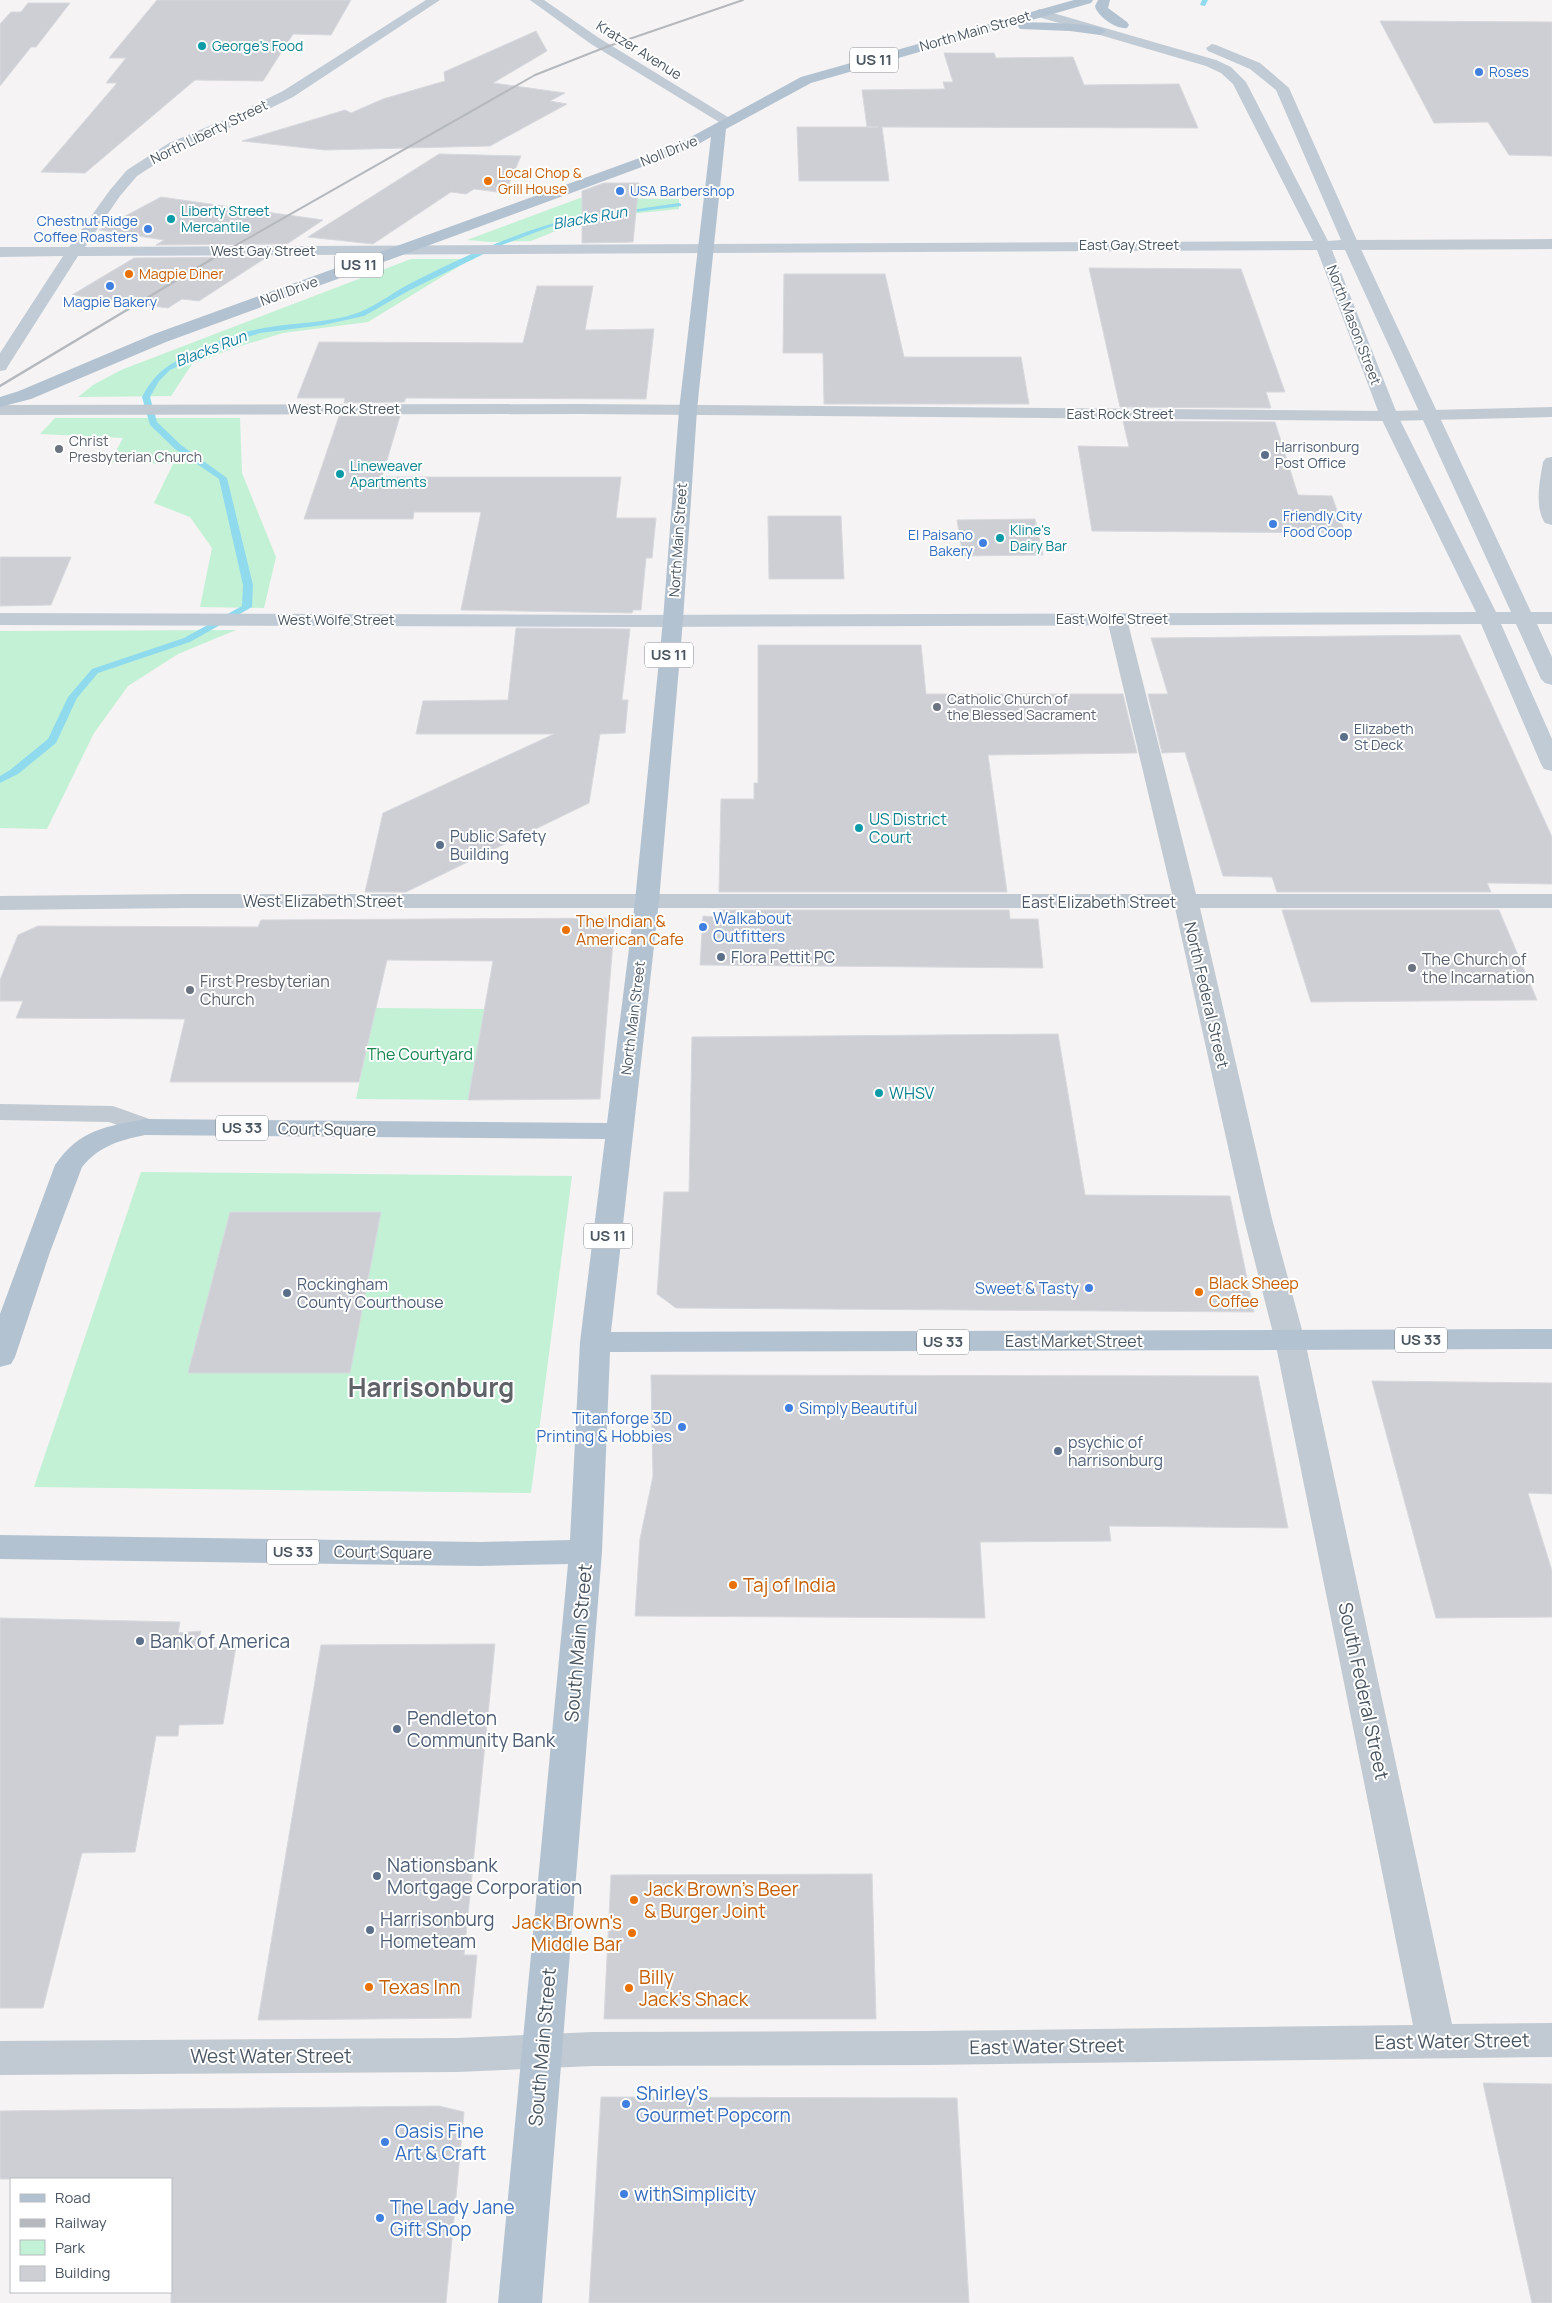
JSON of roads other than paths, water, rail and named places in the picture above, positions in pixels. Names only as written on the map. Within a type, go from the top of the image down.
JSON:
[{"type":"main road","name":"North Main Street","points":[[596,1342],[647,901],[672,620],[688,410],[706,247],[724,126],[806,80],[1087,0]]},
{"type":"main road","points":[[1104,0],[1101,6],[1102,10],[1123,25]]},
{"type":"main road","points":[[975,31],[1030,26],[1100,31]]},
{"type":"main road","name":"Noll Drive","points":[[0,402],[25,394],[160,338],[683,147],[724,126]]},
{"type":"main road","name":"Court Square","points":[[1,1350],[69,1166],[81,1150],[95,1141],[119,1132],[145,1127],[620,1131]]},
{"type":"main road","name":"East Market Street","points":[[596,1342],[1552,1339]]},
{"type":"main road","name":"South Main Street","points":[[520,2303],[586,1552],[596,1342]]},
{"type":"main road","name":"Court Square","points":[[0,1547],[114,1550],[460,1553],[586,1552]]},
{"type":"street","name":"North Liberty Street","points":[[0,366],[118,188],[144,164],[174,146],[231,122],[288,94],[434,0]]},
{"type":"street","name":"Kratzer Avenue","points":[[536,0],[724,126]]},
{"type":"street","points":[[1057,8],[1150,31]]},
{"type":"street","name":"North Mason Street","points":[[1039,13],[1211,63],[1226,70],[1239,82],[1323,245],[1389,416],[1489,619],[1552,764]]},
{"type":"street","name":"North Mason Street","points":[[1202,45],[1255,66],[1282,88],[1351,245],[1552,679]]},
{"type":"street","name":"East Gay Street","points":[[706,247],[1552,244]]},
{"type":"street","name":"West Gay Street","points":[[0,252],[398,251],[706,247]]},
{"type":"street","name":"West Rock Street","points":[[0,410],[120,408],[688,410]]},
{"type":"street","name":"East Rock Street","points":[[688,410],[1389,416],[1552,412]]},
{"type":"street","points":[[1552,462],[1548,494],[1552,518]]},
{"type":"street","name":"East Wolfe Street","points":[[672,620],[1552,618]]},
{"type":"street","name":"West Wolfe Street","points":[[0,619],[672,620]]},
{"type":"street","name":"North Federal Street","points":[[1117,619],[1186,902],[1258,1219],[1290,1341]]},
{"type":"street","name":"East Elizabeth Street","points":[[647,901],[1552,902]]},
{"type":"street","name":"West Elizabeth Street","points":[[0,903],[647,901]]},
{"type":"street","points":[[0,1112],[113,1114],[145,1127]]},
{"type":"street","name":"South Federal Street","points":[[1290,1341],[1436,2042]]},
{"type":"street","name":"East Water Street","points":[[542,2050],[1552,2040]]},
{"type":"street","name":"West Water Street","points":[[0,2058],[456,2055],[542,2050]]},
{"type":"waterway","name":"Blacks Run","points":[[1203,5],[1205,0]]},
{"type":"waterway","name":"Blacks Run","points":[[620,212],[679,205]]},
{"type":"waterway","name":"Blacks Run","points":[[0,780],[14,772],[52,741],[73,697],[95,671],[187,640],[247,607],[248,585],[223,478],[178,447],[153,423],[146,397],[162,373],[181,361],[244,335],[349,318],[361,314],[373,309],[407,288],[499,243],[547,226],[597,215]]},
{"type":"railway","points":[[210,260],[535,75],[606,47],[743,0]]},
{"type":"railway","points":[[0,386],[212,259]]},
{"type":"place","name":"George's Food","points":[[202,46]]},
{"type":"place","name":"Roses","points":[[1479,72]]},
{"type":"place","name":"Local Chop & Grill House","points":[[488,181]]},
{"type":"place","name":"USA Barbershop","points":[[620,191]]},
{"type":"place","name":"Liberty Street Mercantile","points":[[171,219]]},
{"type":"place","name":"Chestnut Ridge Coffee Roasters","points":[[148,229]]},
{"type":"place","name":"Magpie Diner","points":[[129,274]]},
{"type":"place","name":"Magpie Bakery","points":[[110,286]]},
{"type":"place","name":"Christ Presbyterian Church","points":[[59,449]]},
{"type":"place","name":"Harrisonburg Post Office","points":[[1265,455]]},
{"type":"place","name":"Lineweaver Apartments","points":[[340,474]]},
{"type":"place","name":"Friendly City Food Coop","points":[[1273,524]]},
{"type":"place","name":"Kline's Dairy Bar","points":[[1000,538]]},
{"type":"place","name":"El Paisano Bakery","points":[[983,543]]},
{"type":"place","name":"Catholic Church of the Blessed Sacrament","points":[[937,707]]},
{"type":"place","name":"Elizabeth St Deck","points":[[1344,737]]},
{"type":"place","name":"US District Court","points":[[859,828]]},
{"type":"place","name":"Public Safety Building","points":[[440,845]]},
{"type":"place","name":"Walkabout Outfitters","points":[[703,927]]},
{"type":"place","name":"The Indian & American Cafe","points":[[566,930]]},
{"type":"place","name":"Flora Pettit PC","points":[[721,957]]},
{"type":"place","name":"The Church of the Incarnation","points":[[1412,968]]},
{"type":"place","name":"First Presbyterian Church","points":[[190,990]]},
{"type":"place","name":"WHSV","points":[[879,1093]]},
{"type":"place","name":"Sweet & Tasty","points":[[1089,1288]]},
{"type":"place","name":"Black Sheep Coffee","points":[[1199,1292]]},
{"type":"place","name":"Rockingham County Courthouse","points":[[287,1293]]},
{"type":"place","name":"Simply Beautiful","points":[[789,1408]]},
{"type":"place","name":"Titanforge 3D Printing & Hobbies","points":[[682,1427]]},
{"type":"place","name":"psychic of harrisonburg","points":[[1058,1451]]},
{"type":"place","name":"Taj of India","points":[[733,1585]]},
{"type":"place","name":"Bank of America","points":[[140,1641]]},
{"type":"place","name":"Pendleton Community Bank","points":[[397,1729]]},
{"type":"place","name":"Nationsbank Mortgage Corporation","points":[[377,1876]]},
{"type":"place","name":"Jack Brown's Beer & Burger Joint","points":[[634,1900]]},
{"type":"place","name":"Harrisonburg Hometeam","points":[[370,1930]]},
{"type":"place","name":"Jack Brown's Middle Bar","points":[[632,1933]]},
{"type":"place","name":"Texas Inn","points":[[369,1987]]},
{"type":"place","name":"Billy Jack's Shack","points":[[629,1988]]},
{"type":"place","name":"Shirley's Gourmet Popcorn","points":[[626,2104]]},
{"type":"place","name":"Oasis Fine Art & Craft","points":[[385,2142]]},
{"type":"place","name":"withSimplicity","points":[[624,2194]]},
{"type":"place","name":"The Lady Jane Gift Shop","points":[[380,2218]]},
{"type":"district","name":"Harrisonburg","points":[[431,1388]]},
{"type":"park label","name":"The Courtyard","points":[[420,1054]]}]
